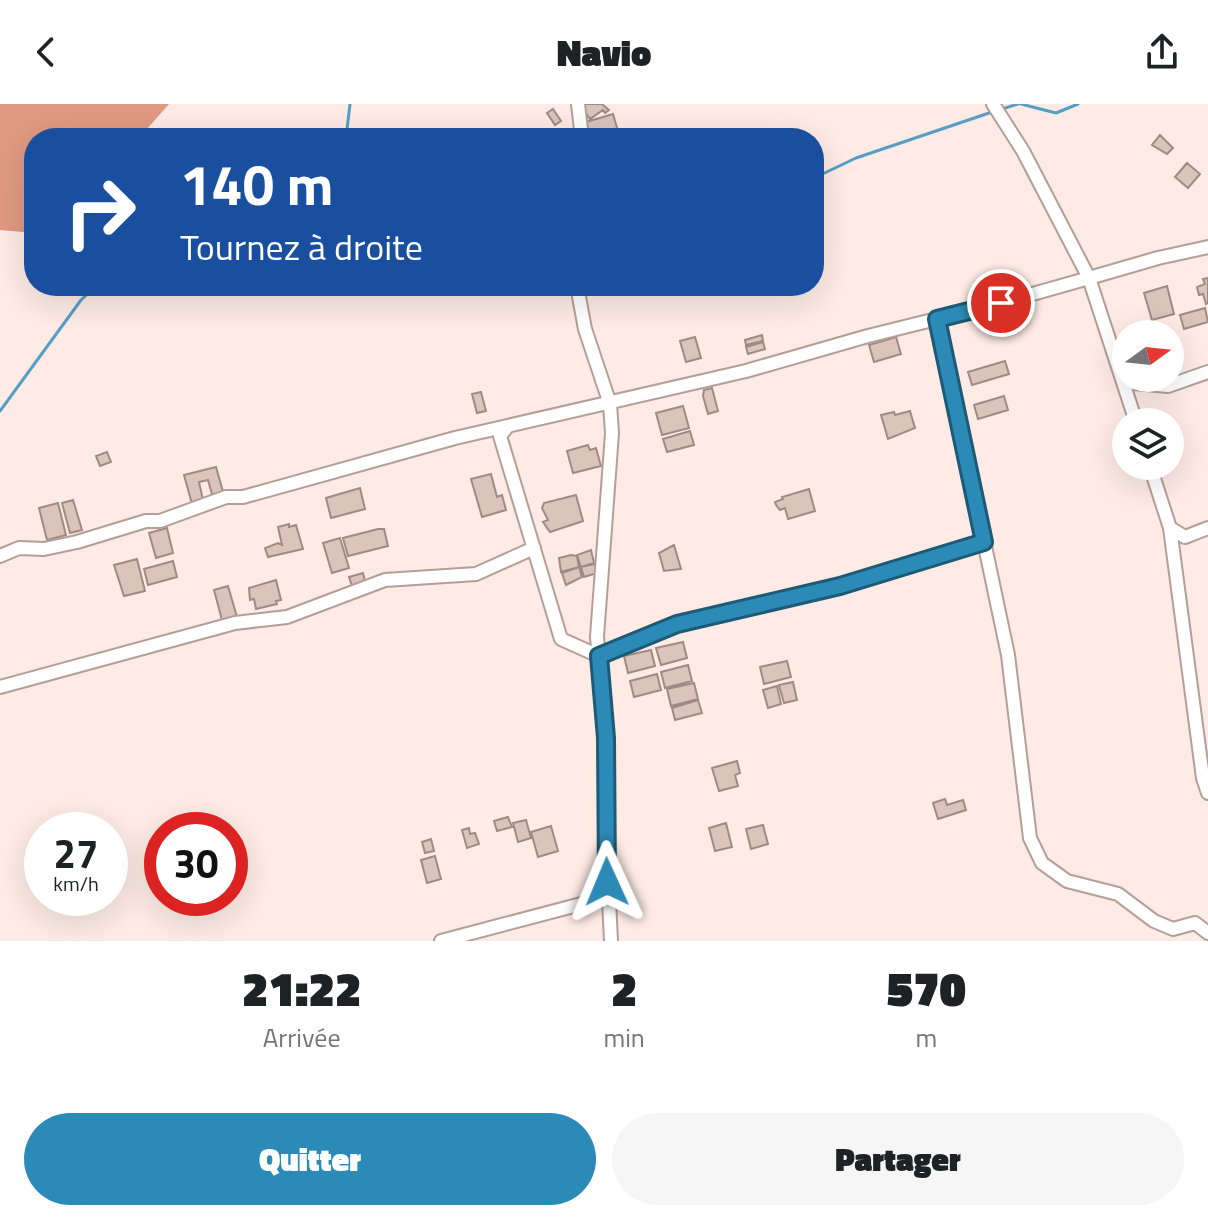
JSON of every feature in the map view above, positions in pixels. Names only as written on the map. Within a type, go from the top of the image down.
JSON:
[{"type":"street","points":[[578,104],[581,128]]},
{"type":"street","points":[[993,104],[1023,151],[1089,278],[1112,348]]},
{"type":"street","points":[[0,556],[19,548],[44,549],[146,521],[160,521],[226,497],[243,497],[455,438],[746,371],[1208,247]]},
{"type":"street","points":[[579,296],[585,329],[610,404],[612,433],[597,637],[606,738],[611,941]]},
{"type":"street","points":[[937,319],[1008,655],[1030,838],[1042,863],[1067,881],[1118,894],[1154,921],[1173,929],[1195,923],[1208,933]]},
{"type":"street","points":[[1184,380],[1208,372]]},
{"type":"street","points":[[508,426],[500,436],[561,639],[599,656],[677,624],[840,586],[984,542]]},
{"type":"street","points":[[1155,480],[1170,528],[1203,778],[1208,793]]},
{"type":"street","points":[[1170,528],[1185,537],[1208,528]]},
{"type":"street","points":[[0,687],[235,623],[287,617],[385,580],[476,574],[534,548]]},
{"type":"street","points":[[441,941],[608,897]]},
{"type":"shaded area","points":[[0,104],[169,104],[148,128],[24,128],[24,232],[0,230]]},
{"type":"building","points":[[580,104],[602,104],[609,110],[605,113],[603,110],[590,119]]},
{"type":"building","points":[[553,109],[561,121],[555,125],[547,113]]},
{"type":"building","points":[[613,114],[617,128],[588,128],[586,122]]},
{"type":"building","points":[[1160,135],[1173,148],[1167,154],[1152,145]]},
{"type":"building","points":[[1187,163],[1200,174],[1188,188],[1175,177]]},
{"type":"building","points":[[1208,278],[1206,304],[1197,287],[1205,284],[1203,279]]},
{"type":"building","points":[[1167,286],[1174,314],[1152,320],[1144,293]]},
{"type":"building","points":[[1205,308],[1208,322],[1184,329],[1184,320],[1180,315]]},
{"type":"building","points":[[762,335],[763,341],[746,345],[745,340]]},
{"type":"building","points":[[695,337],[701,358],[686,362],[680,341]]},
{"type":"building","points":[[896,337],[901,354],[874,362],[869,345]]},
{"type":"building","points":[[763,342],[765,349],[748,354],[746,347]]},
{"type":"building","points":[[1005,361],[1009,374],[972,385],[968,372]]},
{"type":"building","points":[[712,388],[718,411],[708,414],[703,396],[704,390]]},
{"type":"building","points":[[481,392],[486,411],[477,413],[472,394]]},
{"type":"building","points":[[1004,396],[1008,410],[978,419],[974,405]]},
{"type":"building","points":[[683,406],[689,428],[662,435],[656,413]]},
{"type":"building","points":[[910,411],[915,428],[888,439],[881,415]]},
{"type":"building","points":[[690,431],[694,445],[667,452],[663,439]]},
{"type":"building","points":[[588,445],[590,450],[596,448],[601,466],[573,473],[567,451]]},
{"type":"building","points":[[107,452],[111,462],[100,466],[96,456]]},
{"type":"building","points":[[216,467],[224,495],[213,498],[208,480],[199,482],[203,500],[192,504],[184,475]]},
{"type":"building","points":[[491,474],[497,497],[502,495],[506,510],[482,517],[471,479]]},
{"type":"building","points":[[360,488],[365,509],[331,518],[326,498]]},
{"type":"building","points":[[809,489],[815,511],[788,519],[785,508],[780,510],[776,505],[775,502],[782,497]]},
{"type":"building","points":[[576,495],[583,521],[550,532],[543,522],[548,520],[542,508],[544,503]]},
{"type":"building","points":[[73,500],[82,530],[70,533],[62,503]]},
{"type":"building","points":[[58,503],[66,535],[47,540],[39,508]]},
{"type":"building","points":[[289,524],[289,527],[296,525],[303,549],[268,557],[265,548],[278,543],[282,545],[278,527]]},
{"type":"building","points":[[167,528],[173,553],[156,558],[149,533]]},
{"type":"building","points":[[384,529],[388,546],[348,556],[343,538]]},
{"type":"building","points":[[340,538],[349,568],[332,573],[323,543]]},
{"type":"building","points":[[674,545],[681,569],[664,571],[659,553]]},
{"type":"building","points":[[591,550],[594,563],[581,567],[577,555]]},
{"type":"building","points":[[577,556],[579,567],[561,572],[559,558]]},
{"type":"building","points":[[137,559],[145,591],[124,596],[114,565]]},
{"type":"building","points":[[173,561],[177,577],[148,585],[144,569]]},
{"type":"building","points":[[594,564],[597,573],[584,577],[581,567]]},
{"type":"building","points":[[579,567],[582,577],[566,585],[562,573]]},
{"type":"building","points":[[363,573],[366,585],[352,586],[349,577]]},
{"type":"building","points":[[276,580],[281,600],[276,601],[277,604],[256,609],[254,599],[250,600],[249,588]]},
{"type":"building","points":[[228,586],[237,617],[222,620],[214,590]]},
{"type":"building","points":[[683,642],[687,658],[661,665],[656,648]]},
{"type":"building","points":[[651,650],[655,666],[628,673],[624,656]]},
{"type":"building","points":[[787,661],[791,677],[764,684],[760,667]]},
{"type":"building","points":[[688,665],[692,681],[665,688],[661,672]]},
{"type":"building","points":[[657,674],[661,690],[634,697],[630,681]]},
{"type":"building","points":[[793,682],[797,700],[784,703],[779,685]]},
{"type":"building","points":[[694,683],[698,699],[671,706],[667,689]]},
{"type":"building","points":[[777,686],[781,704],[768,708],[763,690]]},
{"type":"building","points":[[698,700],[702,713],[675,720],[672,708]]},
{"type":"building","points":[[737,761],[740,773],[735,775],[738,786],[719,791],[712,768]]},
{"type":"building","points":[[945,799],[947,805],[963,800],[966,810],[938,819],[933,803]]},
{"type":"building","points":[[508,817],[512,827],[497,831],[494,821]]},
{"type":"building","points":[[526,820],[531,838],[518,842],[513,823]]},
{"type":"building","points":[[726,823],[732,847],[715,851],[709,828]]},
{"type":"building","points":[[763,825],[768,844],[751,849],[746,829]]},
{"type":"building","points":[[551,826],[558,851],[538,857],[531,832]]},
{"type":"building","points":[[469,828],[470,834],[475,833],[479,844],[467,848],[462,830]]},
{"type":"building","points":[[431,839],[434,851],[425,853],[422,842]]},
{"type":"building","points":[[435,856],[441,879],[427,883],[421,860]]},
{"type":"waterway","points":[[347,128],[350,104]]},
{"type":"waterway","points":[[1002,109],[1018,104]]},
{"type":"waterway","points":[[1021,104],[1056,113],[1078,104]]},
{"type":"waterway","points":[[824,173],[856,158],[995,111]]},
{"type":"waterway","points":[[0,411],[85,296]]},
{"type":"route","points":[[607,882],[606,738],[599,656],[677,624],[840,586],[984,542],[937,319],[1001,303]]}]
